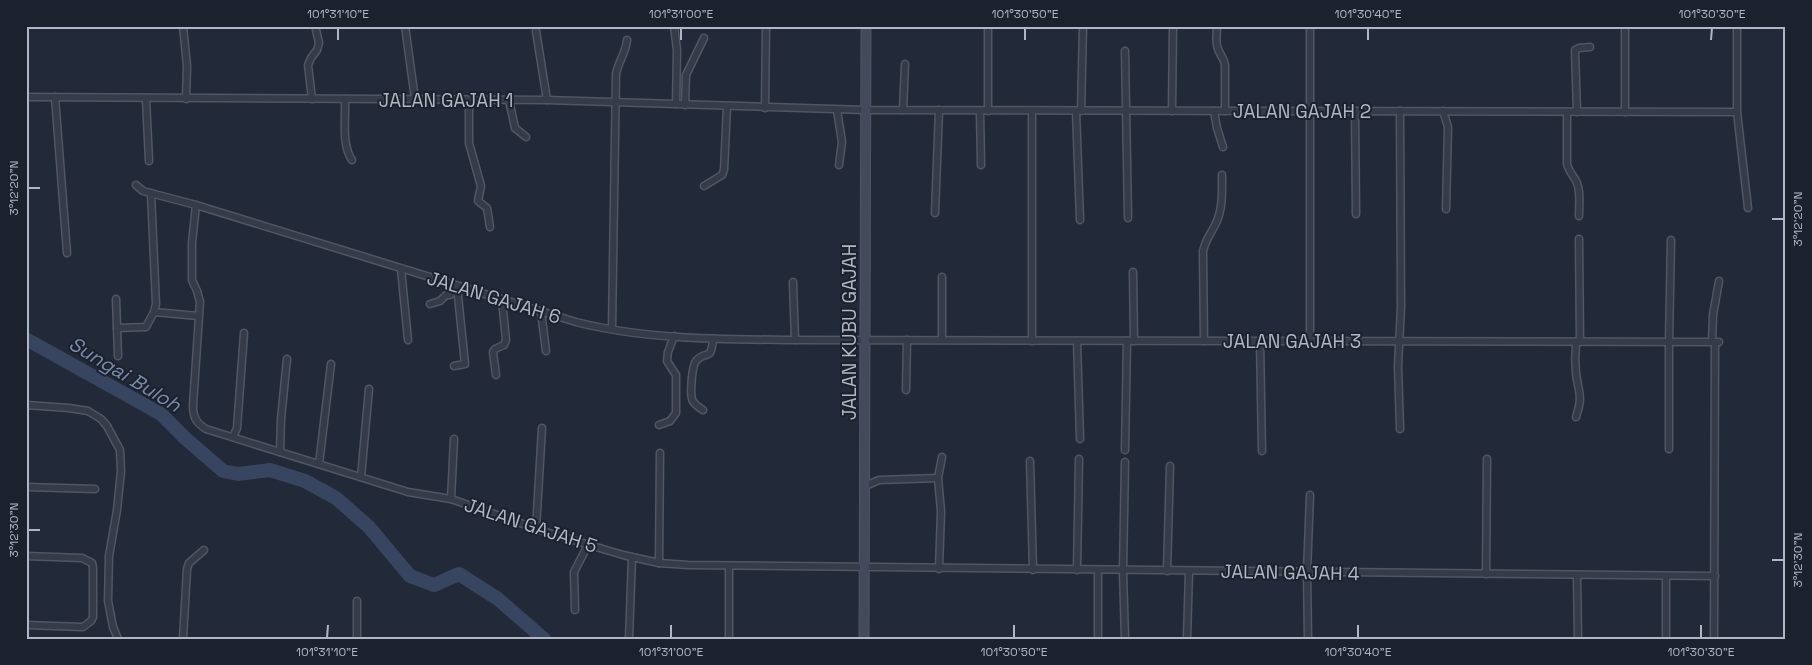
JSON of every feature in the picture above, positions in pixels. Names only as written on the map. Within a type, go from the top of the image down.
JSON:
[{"type":"street","points":[[183,26],[187,66],[186,99]]},
{"type":"street","points":[[405,26],[415,99]]},
{"type":"street","points":[[674,26],[677,50],[676,104]]},
{"type":"street","points":[[765,108],[766,26]]},
{"type":"street","name":"JALAN KUBU GAJAH","points":[[864,639],[866,26]]},
{"type":"street","points":[[981,165],[988,26]]},
{"type":"street","points":[[1080,220],[1078,111],[1084,26]]},
{"type":"street","points":[[1172,111],[1173,26]]},
{"type":"street","points":[[1217,26],[1216,44],[1224,58],[1225,65],[1225,111]]},
{"type":"street","points":[[1310,26],[1310,341]]},
{"type":"street","points":[[1625,26],[1626,112]]},
{"type":"street","points":[[1737,26],[1737,112],[1748,208]]},
{"type":"street","points":[[312,99],[308,65],[319,43],[316,30]]},
{"type":"street","points":[[536,31],[547,100]]},
{"type":"street","points":[[685,105],[686,75],[704,38]]},
{"type":"street","points":[[612,329],[617,68],[628,40]]},
{"type":"street","points":[[1577,112],[1575,50],[1590,47]]},
{"type":"street","points":[[1125,52],[1128,218]]},
{"type":"street","points":[[903,110],[905,64]]},
{"type":"street","name":"JALAN GAJAH 1","points":[[26,97],[547,100],[866,110]]},
{"type":"street","points":[[55,97],[67,253]]},
{"type":"street","points":[[146,99],[149,160]]},
{"type":"street","points":[[345,99],[347,153],[352,160]]},
{"type":"street","points":[[468,100],[469,143],[481,186],[478,201],[487,208],[490,227]]},
{"type":"street","points":[[509,100],[515,128],[526,138]]},
{"type":"street","points":[[704,186],[722,175],[724,170],[727,107]]},
{"type":"street","points":[[837,110],[842,142],[839,164]]},
{"type":"street","name":"JALAN GAJAH 2","points":[[866,110],[1737,112]]},
{"type":"street","points":[[935,213],[939,110]]},
{"type":"street","points":[[1032,111],[1032,341]]},
{"type":"street","points":[[1214,111],[1223,147]]},
{"type":"street","points":[[1355,111],[1356,214]]},
{"type":"street","points":[[1400,111],[1401,307],[1398,366],[1400,429]]},
{"type":"street","points":[[1443,111],[1448,127],[1446,210]]},
{"type":"street","points":[[1567,112],[1567,164],[1568,170],[1576,181],[1579,190],[1579,216]]},
{"type":"street","points":[[1204,341],[1203,251],[1206,239],[1217,221],[1222,175]]},
{"type":"street","name":"JALAN GAJAH 6","points":[[136,185],[151,193],[196,205],[457,288],[598,328],[713,339],[865,340]]},
{"type":"street","points":[[117,328],[146,327],[154,312],[156,304],[151,193]]},
{"type":"street","points":[[154,312],[198,316],[200,302],[192,280],[192,243],[196,205]]},
{"type":"street","points":[[1576,417],[1580,407],[1581,394],[1575,364],[1578,342],[1579,239]]},
{"type":"street","points":[[1669,449],[1671,240]]},
{"type":"street","points":[[401,269],[408,340]]},
{"type":"street","points":[[1125,450],[1133,272]]},
{"type":"street","points":[[942,277],[942,340]]},
{"type":"street","points":[[1714,639],[1716,576],[1715,342],[1713,315],[1719,281]]},
{"type":"street","points":[[793,282],[795,340]]},
{"type":"street","points":[[430,304],[440,302],[446,295],[450,295],[457,288]]},
{"type":"street","points":[[454,366],[465,364],[457,288]]},
{"type":"street","points":[[116,298],[118,356]]},
{"type":"street","points":[[496,375],[493,352],[504,345],[506,340],[502,300]]},
{"type":"street","points":[[541,311],[546,351]]},
{"type":"street","name":"JALAN GAJAH 5","points":[[198,316],[193,413],[195,419],[206,429],[408,492],[451,499],[536,529],[588,545],[659,563],[864,568]]},
{"type":"street","points":[[233,437],[237,428],[244,333]]},
{"type":"street","points":[[659,425],[670,421],[676,413],[676,375],[667,361],[674,336]]},
{"type":"street","points":[[703,410],[691,398],[692,374],[695,362],[700,357],[709,355],[712,351],[713,339]]},
{"type":"street","name":"JALAN GAJAH 3","points":[[865,340],[1715,342]]},
{"type":"street","points":[[906,390],[907,340]]},
{"type":"street","points":[[1077,341],[1080,439]]},
{"type":"street","points":[[1260,341],[1262,451]]},
{"type":"street","points":[[280,452],[287,359]]},
{"type":"street","points":[[319,464],[331,364]]},
{"type":"street","points":[[362,477],[369,388]]},
{"type":"street","points":[[26,405],[88,411],[107,426],[120,450],[117,510],[109,556],[108,601],[113,627],[118,639]]},
{"type":"street","points":[[536,529],[542,428]]},
{"type":"street","points":[[451,499],[454,439]]},
{"type":"street","points":[[659,563],[660,453]]},
{"type":"street","points":[[939,569],[941,511],[938,478],[942,457]]},
{"type":"street","points":[[1077,570],[1079,459]]},
{"type":"street","points":[[1486,574],[1487,460]]},
{"type":"street","points":[[1030,461],[1033,570]]},
{"type":"street","points":[[1125,462],[1123,571],[1125,639]]},
{"type":"street","points":[[1168,571],[1170,466]]},
{"type":"street","points":[[864,486],[879,480],[938,478]]},
{"type":"street","points":[[26,487],[95,489]]},
{"type":"street","points":[[1308,639],[1307,572],[1310,495]]},
{"type":"street","points":[[575,610],[574,572],[588,545]]},
{"type":"street","points":[[183,639],[187,569],[189,563],[204,550]]},
{"type":"street","points":[[26,556],[82,558],[92,563],[93,568],[93,617],[88,624],[83,627],[26,625]]},
{"type":"street","points":[[629,639],[632,557]]},
{"type":"street","points":[[729,566],[729,639]]},
{"type":"street","name":"JALAN GAJAH 4","points":[[864,568],[1716,576]]},
{"type":"street","points":[[1098,570],[1098,639]]},
{"type":"street","points":[[1186,639],[1189,571]]},
{"type":"street","points":[[1577,575],[1578,639]]},
{"type":"street","points":[[1666,576],[1666,639]]},
{"type":"street","points":[[357,601],[357,639]]},
{"type":"waterway","name":"Sungai Buloh","points":[[26,339],[161,414],[223,471],[238,474],[270,470],[305,481],[336,498],[369,527],[410,576],[434,585],[459,574],[498,599],[544,639]]}]
